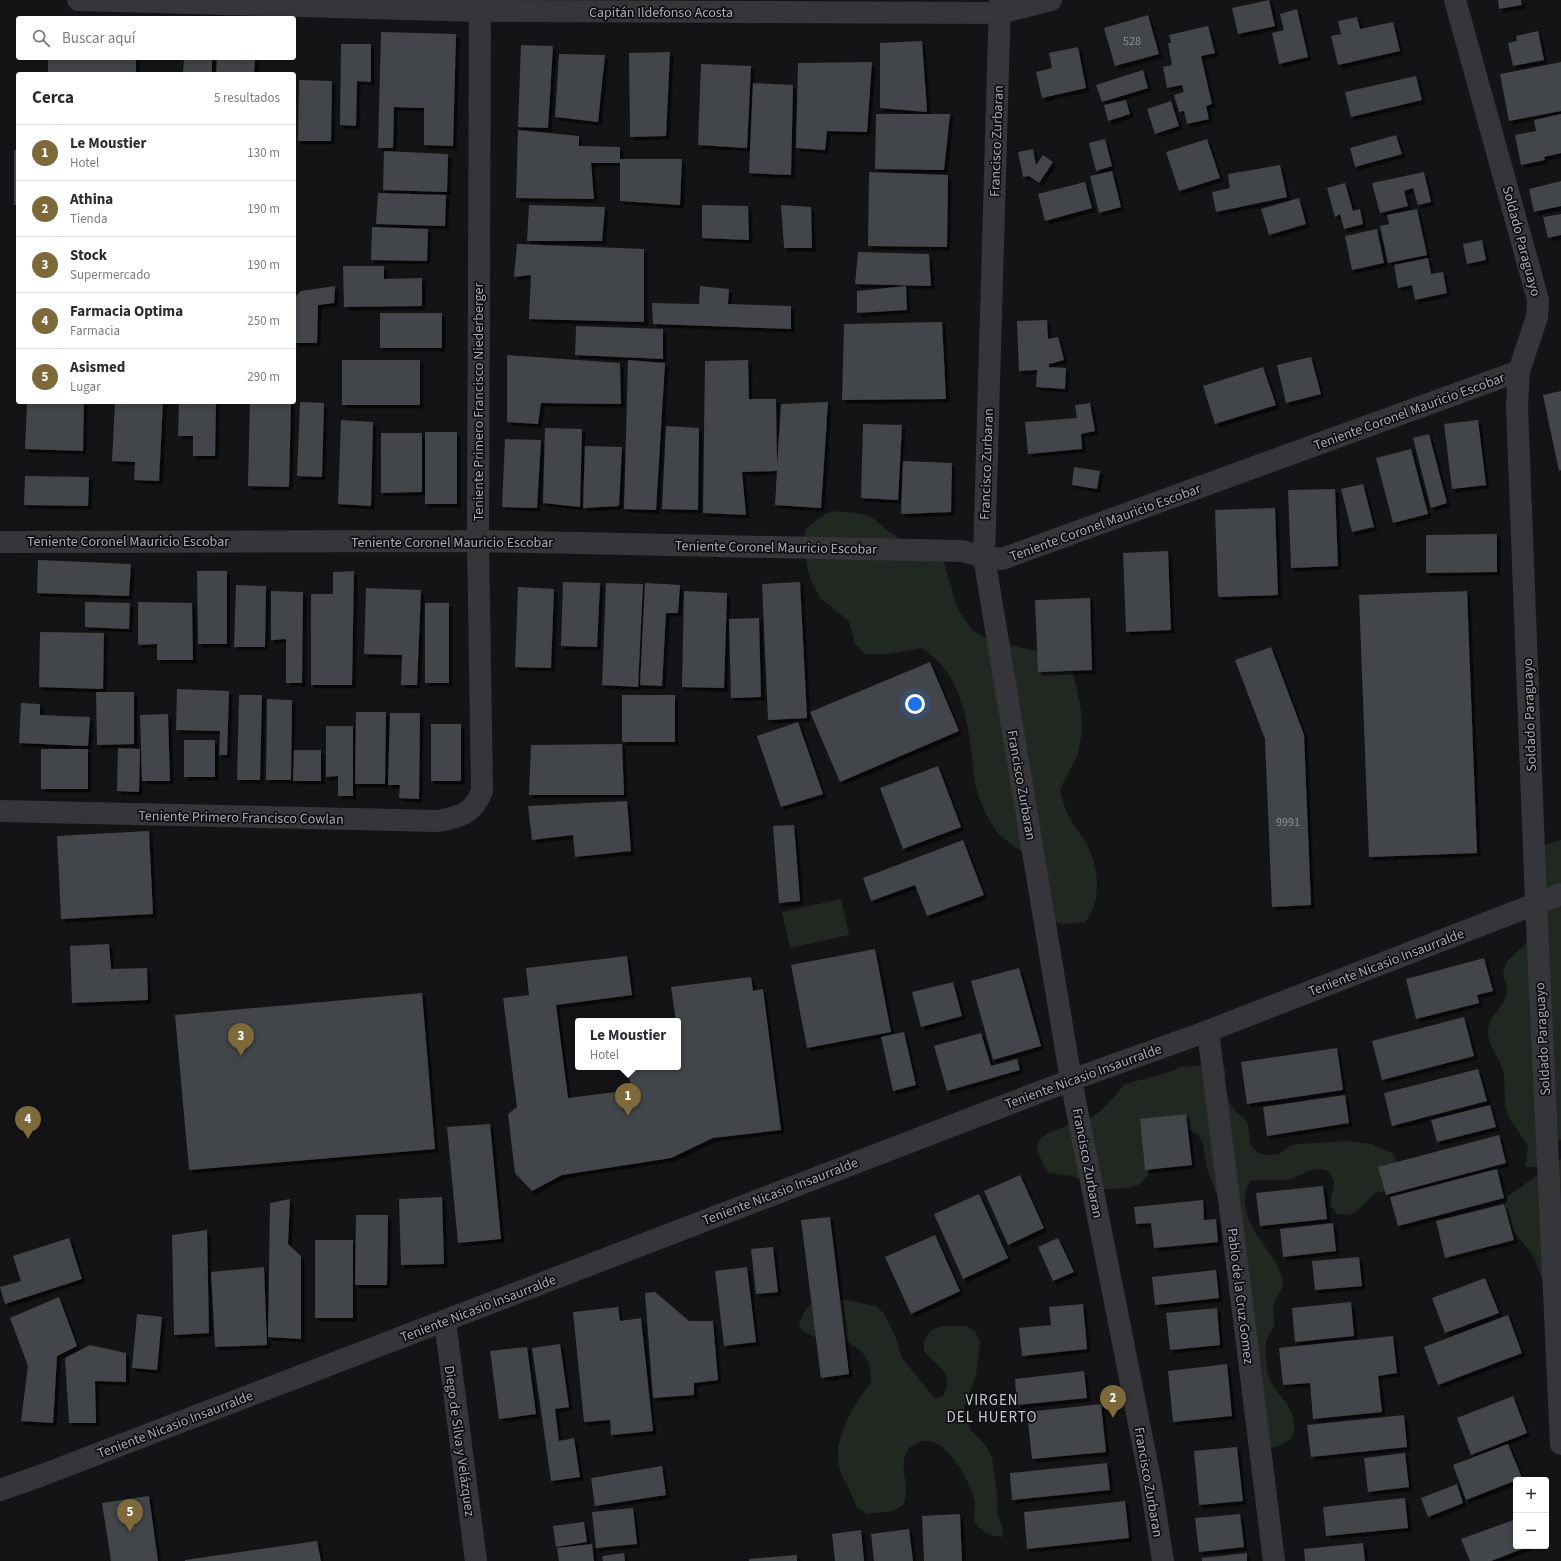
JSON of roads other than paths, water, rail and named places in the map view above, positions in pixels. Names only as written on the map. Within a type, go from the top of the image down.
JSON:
[{"type":"street","name":"Capitán Ildefonso Acosta","points":[[78,0],[480,6],[1000,7],[1051,0]]},
{"type":"street","name":"Soldado Paraguayo","points":[[1455,0],[1538,300],[1537,317],[1519,371],[1519,452],[1536,903],[1561,1444]]},
{"type":"street","name":"Teniente Primero Francisco Niederberger","points":[[477,803],[482,791],[478,541],[480,6]]},
{"type":"street","name":"Francisco Zurbaran","points":[[1000,7],[984,557],[1071,1080],[1151,1484],[1163,1561]]},
{"type":"street","name":"Teniente Coronel Mauricio Escobar","points":[[0,542],[478,541],[962,551],[984,557],[1008,557],[1519,371]]},
{"type":"street","name":"Teniente Primero Francisco Cowlan","points":[[0,811],[438,821],[456,818],[470,810],[477,803]]},
{"type":"street","name":"Teniente Nicasio Insaurralde","points":[[0,1490],[445,1321],[1071,1080],[1208,1031],[1561,894]]},
{"type":"street","name":"Pablo de la Cruz Gomez","points":[[1208,1031],[1274,1561]]},
{"type":"street","name":"Diego de Silva y Velázquez","points":[[445,1321],[476,1561]]},
{"type":"place","name":"Stock","points":[[241,1056]]},
{"type":"place","name":"Le Moustier","points":[[628,1116]]},
{"type":"place","name":"Farmacia Optima","points":[[28,1139]]},
{"type":"place","name":"Athina","points":[[1113,1418]]},
{"type":"place","name":"Asismed","points":[[130,1532]]},
{"type":"district","name":"VIRGEN DEL HUERTO","points":[[992,1408]]}]
